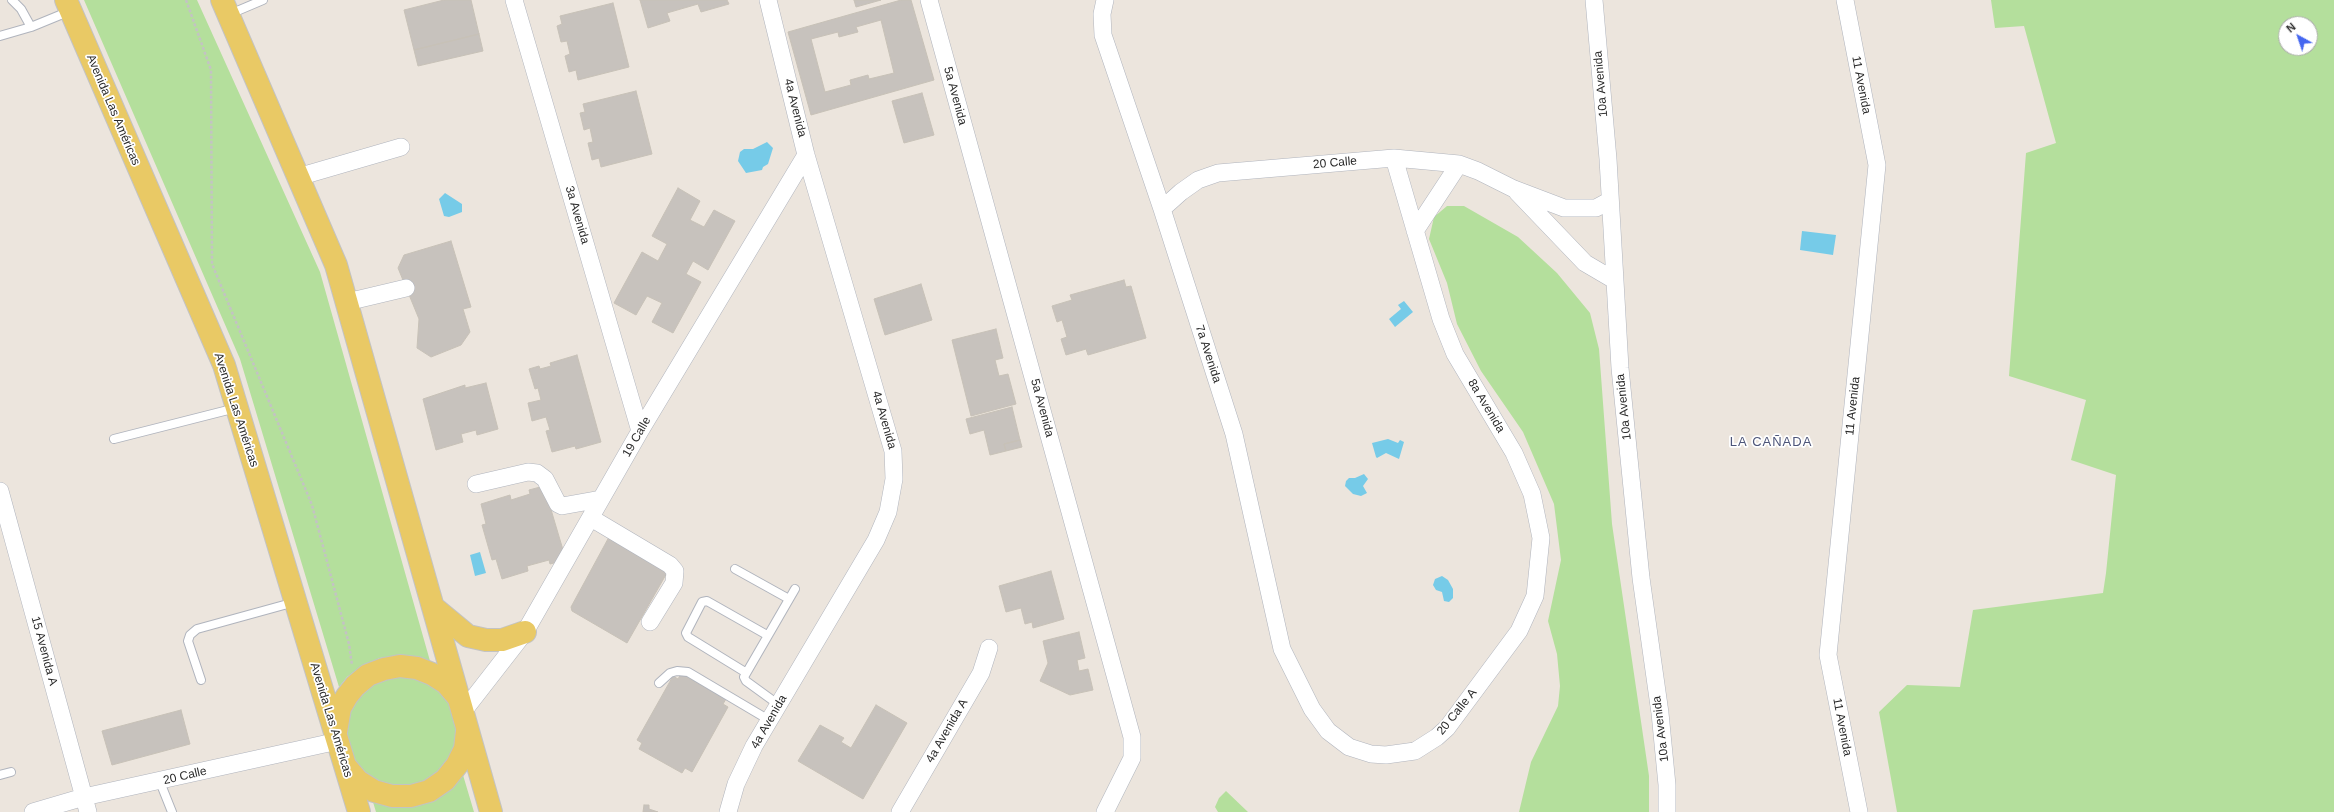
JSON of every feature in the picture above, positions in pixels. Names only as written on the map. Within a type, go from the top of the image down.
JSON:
[{"type":"main road","name":"Avenida Las Américas","points":[[68,6],[224,365],[359,812]]},
{"type":"main road","points":[[225,7],[336,265],[491,812]]},
{"type":"main road","points":[[433,607],[468,636],[486,640],[502,640],[525,632]]},
{"type":"main road","points":[[337,738],[340,708],[355,686],[368,675],[384,669],[400,666],[411,667],[432,674],[446,683],[462,713],[465,749],[457,766],[445,780],[429,791],[411,796],[392,796],[374,791],[358,781],[346,767]]},
{"type":"street","name":"3a Avenida","points":[[514,0],[640,431]]},
{"type":"street","name":"4a Avenida","points":[[728,812],[736,784],[754,746],[876,540],[888,512],[894,479],[893,451],[806,156],[768,0]]},
{"type":"street","name":"5a Avenida","points":[[929,0],[1132,737],[1132,758],[1105,812]]},
{"type":"street","name":"7a Avenida","points":[[1105,0],[1102,14],[1103,35],[1162,209],[1234,434],[1282,649],[1312,709]]},
{"type":"street","name":"10a Avenida","points":[[1594,0],[1610,201],[1614,280],[1641,578],[1660,713],[1668,785],[1667,812]]},
{"type":"street","name":"11 Avenida","points":[[1845,0],[1877,166],[1828,656],[1859,812]]},
{"type":"street","points":[[298,177],[400,147]]},
{"type":"street","name":"19 Calle","points":[[462,713],[525,632],[640,431],[806,156]]},
{"type":"street","name":"20 Calle","points":[[1162,209],[1181,192],[1198,180],[1218,173],[1394,158],[1459,164],[1478,171],[1514,189],[1564,208],[1596,208],[1610,201]]},
{"type":"street","name":"8a Avenida","points":[[1394,158],[1441,319],[1455,354],[1514,453],[1532,494],[1541,538],[1537,583]]},
{"type":"street","points":[[1415,231],[1459,164]]},
{"type":"street","name":"20 Calle","points":[[1514,189],[1586,263],[1614,280]]},
{"type":"street","points":[[347,302],[406,288]]},
{"type":"street","points":[[476,484],[528,472],[537,473],[545,479],[558,504],[562,506],[601,500]]},
{"type":"street","name":"15 Avenida A","points":[[0,491],[86,805]]},
{"type":"street","points":[[591,518],[643,547],[670,565],[675,572],[674,583],[650,622]]},
{"type":"street","name":"20 Calle A","points":[[1312,709],[1328,731],[1338,740],[1359,751],[1371,754],[1398,754],[1427,745],[1447,728],[1519,631],[1535,596],[1537,583]]},
{"type":"street","name":"4a Avenida A","points":[[900,812],[981,673],[989,648]]},
{"type":"street","name":"20 Calle","points":[[40,811],[86,805],[160,782],[337,738]]},
{"type":"lane","points":[[12,0],[21,9],[31,27]]},
{"type":"lane","points":[[225,7],[263,0]]},
{"type":"lane","points":[[0,36],[31,27],[68,6]]},
{"type":"lane","points":[[114,439],[237,408]]},
{"type":"lane","points":[[735,569],[789,599]]},
{"type":"lane","points":[[779,704],[746,681],[745,672],[795,589]]},
{"type":"lane","points":[[745,672],[688,637],[686,633],[702,602],[707,601],[767,635]]},
{"type":"lane","points":[[201,680],[188,641],[190,635],[197,629],[296,602]]},
{"type":"lane","points":[[659,683],[670,673],[688,672],[769,720]]},
{"type":"lane","points":[[0,775],[11,772]]},
{"type":"lane","points":[[160,782],[172,812]]},
{"type":"path","points":[[186,0],[210,70],[212,264],[312,505],[349,644],[355,686]]},
{"type":"green space","points":[[84,0],[197,0],[320,272],[430,661],[419,657],[400,655],[380,658],[362,666],[347,677],[339,687],[240,359]]},
{"type":"green space","points":[[1991,0],[2334,0],[2334,812],[1897,812],[1879,712],[1907,685],[1960,687],[1973,610],[2103,593],[2116,475],[2071,460],[2086,400],[2009,376],[2026,153],[2056,143],[2024,26],[1995,28]]},
{"type":"green space","points":[[1447,206],[1464,206],[1518,237],[1557,273],[1590,313],[1599,349],[1612,524],[1649,776],[1649,812],[1519,812],[1531,762],[1558,706],[1560,686],[1557,654],[1548,621],[1561,560],[1554,504],[1523,432],[1481,371],[1457,324],[1447,283],[1429,239],[1434,217]]},
{"type":"green space","points":[[416,675],[452,701],[459,744],[444,771],[418,786],[389,787],[363,773],[347,748],[346,718],[360,692],[386,676]]},
{"type":"green space","points":[[463,775],[474,812],[376,812],[373,802],[391,807],[413,807]]},
{"type":"green space","points":[[1226,791],[1248,812],[1218,812],[1215,807],[1219,798]]},
{"type":"water","points":[[767,142],[773,148],[768,164],[763,167],[762,170],[746,173],[738,161],[740,152],[744,149],[753,149]]},
{"type":"water","points":[[445,193],[462,204],[462,212],[449,217],[444,216],[439,199]]},
{"type":"water","points":[[1802,231],[1836,235],[1833,255],[1800,250]]},
{"type":"water","points":[[1404,301],[1413,312],[1395,327],[1389,319],[1401,309],[1398,305]]},
{"type":"water","points":[[1388,439],[1398,443],[1400,440],[1404,442],[1399,459],[1386,453],[1377,458],[1376,457],[1372,443]]},
{"type":"water","points":[[1364,474],[1368,479],[1363,486],[1367,493],[1361,496],[1353,494],[1345,486],[1346,481],[1349,478],[1355,478]]},
{"type":"water","points":[[480,552],[486,573],[475,576],[470,555]]},
{"type":"water","points":[[1442,576],[1448,580],[1453,589],[1453,598],[1449,602],[1444,601],[1442,592],[1436,590],[1433,585],[1435,579]]},
{"type":"building","points":[[444,0],[471,0],[479,34],[414,50],[404,10]]},
{"type":"building","points":[[640,0],[727,0],[729,4],[701,12],[698,4],[667,13],[670,21],[648,28]]},
{"type":"building","points":[[854,0],[881,0],[856,7]]},
{"type":"building","points":[[901,0],[911,0],[934,80],[811,115],[788,32]]},
{"type":"building","points":[[613,3],[629,67],[578,80],[576,70],[569,72],[565,56],[570,54],[567,41],[561,42],[557,26],[562,24],[560,16]]},
{"type":"building","points":[[881,20],[894,73],[869,79],[868,75],[850,80],[851,85],[825,92],[811,39],[838,32],[839,37],[858,32],[856,27]]},
{"type":"building","points":[[479,34],[483,51],[418,66],[414,50]]},
{"type":"building","points":[[636,91],[652,154],[601,167],[599,158],[592,160],[588,143],[593,142],[590,128],[584,130],[580,113],[585,112],[583,104]]},
{"type":"building","points":[[922,93],[934,135],[904,143],[892,101]]},
{"type":"building","points":[[678,188],[700,201],[690,220],[704,227],[714,210],[735,221],[708,270],[693,261],[686,274],[701,282],[673,333],[652,322],[662,303],[647,296],[636,315],[614,303],[642,252],[658,261],[667,244],[652,236]]},
{"type":"building","points":[[451,241],[471,307],[463,309],[470,332],[461,345],[431,357],[417,348],[419,319],[398,268],[404,255]]},
{"type":"building","points":[[1124,280],[1126,287],[1131,286],[1146,338],[1088,355],[1086,349],[1066,355],[1061,339],[1067,337],[1062,320],[1057,322],[1052,306],[1072,300],[1070,295]]},
{"type":"building","points":[[921,284],[932,320],[885,335],[874,299]]},
{"type":"building","points":[[996,329],[1003,358],[995,360],[999,376],[1008,374],[1016,404],[971,416],[952,340]]},
{"type":"building","points":[[577,355],[601,442],[576,449],[575,446],[552,452],[546,431],[550,430],[546,417],[532,421],[528,403],[541,400],[538,388],[535,389],[529,369],[539,366],[540,369],[551,366],[550,363]]},
{"type":"building","points":[[486,383],[498,429],[477,435],[476,430],[461,434],[463,442],[436,450],[423,399],[465,385],[465,388]]},
{"type":"building","points":[[1012,407],[1020,440],[1004,444],[1006,451],[990,455],[984,430],[970,434],[966,419]]},
{"type":"building","points":[[1020,440],[1022,447],[1006,451],[1004,444]]},
{"type":"building","points":[[544,486],[566,560],[550,564],[549,560],[527,566],[528,571],[502,579],[496,559],[492,560],[482,525],[486,524],[481,504],[510,495],[511,500],[530,494],[529,490]]},
{"type":"building","points":[[609,537],[668,571],[627,643],[572,611],[571,607]]},
{"type":"building","points":[[1051,571],[1064,619],[1033,628],[1032,622],[1025,624],[1021,608],[1006,612],[999,586]]},
{"type":"building","points":[[1079,632],[1085,658],[1077,660],[1079,671],[1088,669],[1093,690],[1070,695],[1040,681],[1048,663],[1043,641]]},
{"type":"building","points":[[681,674],[726,699],[723,704],[728,707],[692,772],[685,768],[682,773],[639,749],[642,743],[637,740],[673,676],[678,679]]},
{"type":"building","points":[[876,705],[907,723],[863,799],[798,761],[820,725],[844,738],[841,742],[851,748]]},
{"type":"building","points":[[181,710],[190,744],[112,765],[102,731]]},
{"type":"building","points":[[644,805],[649,805],[649,809],[658,812],[643,812]]},
{"type":"district","name":"LA CAÑADA","points":[[1771,442]]}]
